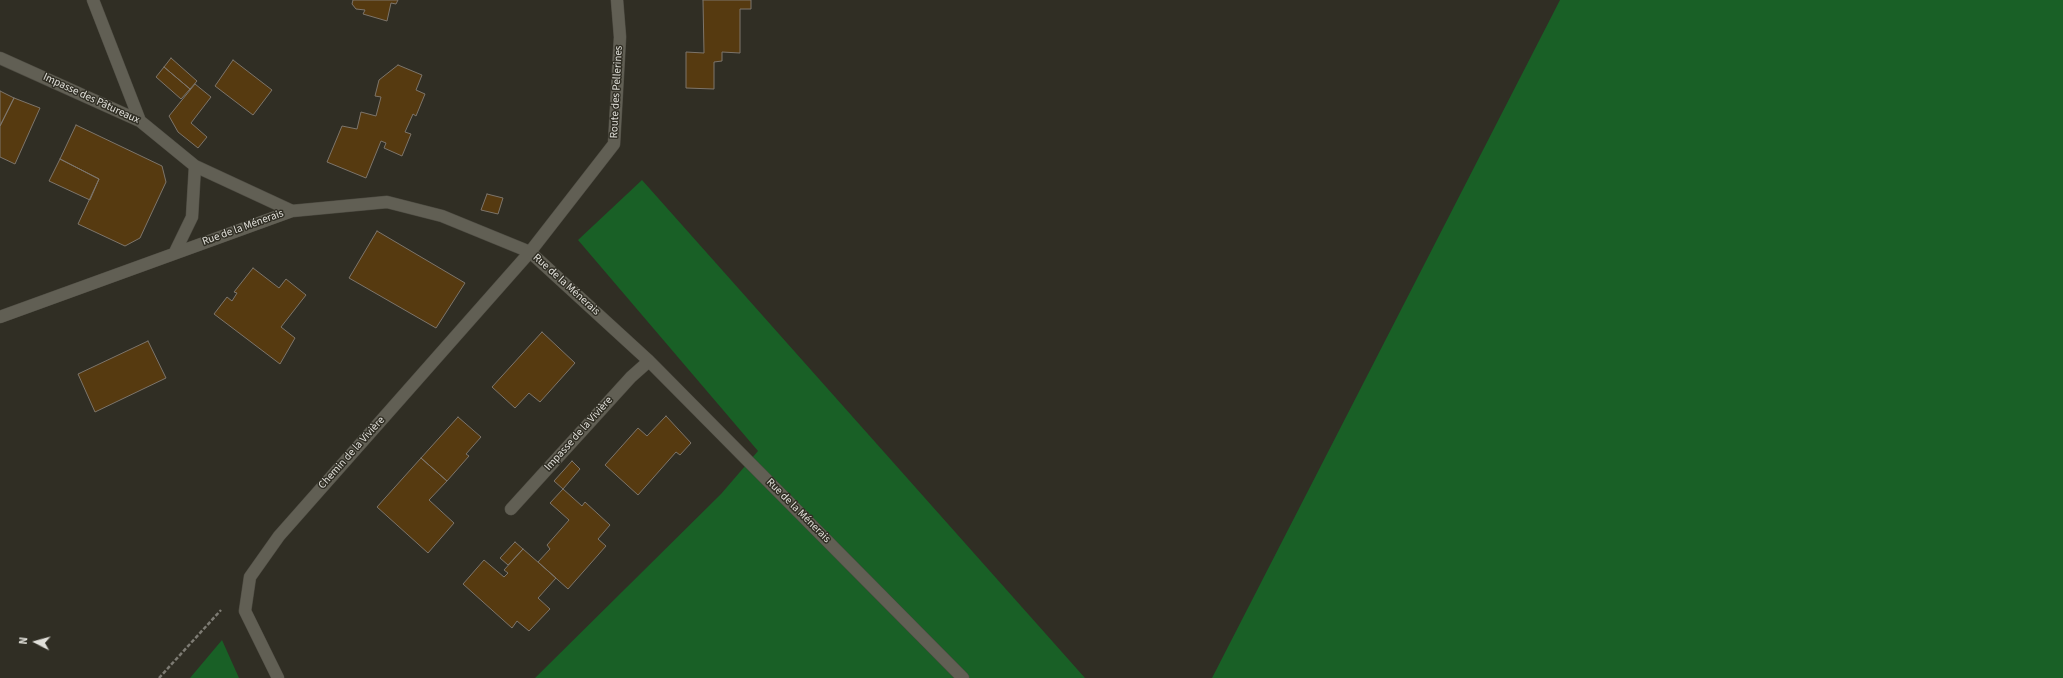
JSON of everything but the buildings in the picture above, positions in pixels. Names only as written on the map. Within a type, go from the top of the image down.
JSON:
[{"type":"street","points":[[93,0],[140,121]]},
{"type":"street","name":"Route des Pellerines","points":[[530,252],[614,144],[620,37],[617,0]]},
{"type":"street","name":"Impasse des Pâtureaux","points":[[0,58],[140,121],[195,166],[292,211]]},
{"type":"street","points":[[175,252],[192,217],[195,166]]},
{"type":"street","name":"Rue de la Ménerais","points":[[0,317],[175,252],[292,211],[387,202],[442,216],[530,252],[648,360],[963,678]]},
{"type":"street","name":"Chemin de la Vivière","points":[[278,678],[246,611],[250,577],[279,536],[530,252]]},
{"type":"street","name":"Impasse de la Vivière","points":[[511,509],[648,360]]},
{"type":"path","points":[[159,678],[250,577]]},
{"type":"green space","points":[[1560,0],[2063,0],[2063,678],[1212,678]]},
{"type":"green space","points":[[642,180],[1085,678],[535,678],[721,494],[758,451],[578,240]]},
{"type":"green space","points":[[222,640],[239,678],[190,678]]}]
